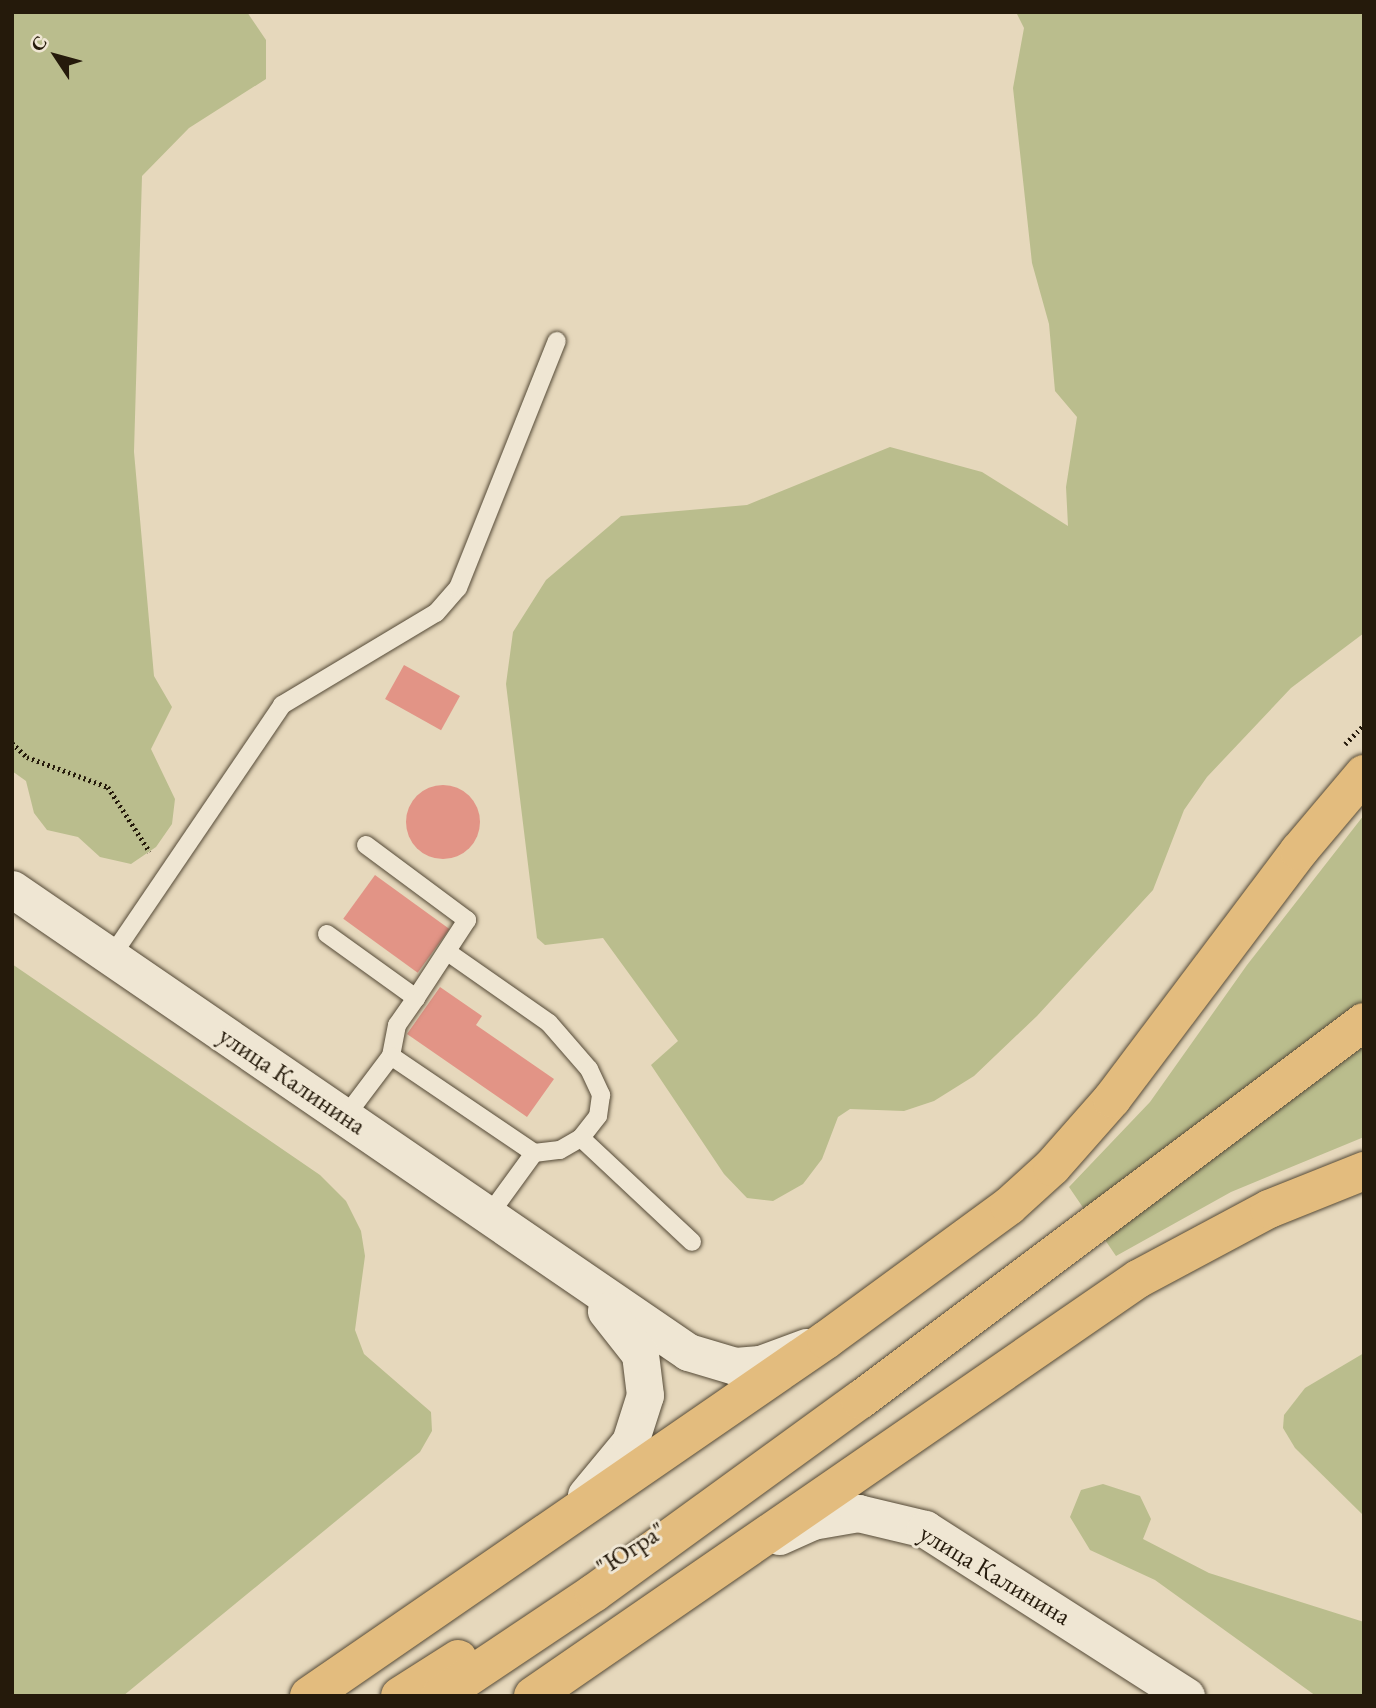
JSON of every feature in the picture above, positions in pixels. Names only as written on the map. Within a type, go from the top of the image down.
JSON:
[{"type":"main road","points":[[309,1696],[942,1259],[1052,1167],[1112,1099],[1299,850],[1352,761]]},
{"type":"main road","name":"\"Югра\"","points":[[440,1696],[594,1593],[860,1400],[1364,1022]]},
{"type":"main road","points":[[533,1696],[750,1550],[1138,1279],[1269,1209],[1364,1171]]},
{"type":"main road","name":"\"Югра\"","points":[[400,1696],[860,1400]]},
{"type":"street","name":"улица Калинина","points":[[12,889],[489,1215],[572,1275]]},
{"type":"street","points":[[572,1275],[705,1360],[760,1364],[826,1340]]},
{"type":"street","points":[[558,1524],[625,1451],[645,1395],[640,1354],[572,1275]]},
{"type":"street","name":"улица Калинина","points":[[750,1550],[840,1514],[878,1516],[925,1529],[1186,1696]]},
{"type":"lane","points":[[111,957],[282,705],[436,613],[458,588],[557,341]]},
{"type":"lane","points":[[345,1118],[391,1056],[397,1025],[465,930],[461,912],[366,845]]},
{"type":"lane","points":[[327,934],[416,998]]},
{"type":"lane","points":[[391,1056],[534,1153],[560,1150],[581,1138],[598,1116],[601,1095],[589,1069],[550,1023],[449,953]]},
{"type":"lane","points":[[581,1138],[692,1242]]},
{"type":"lane","points":[[489,1215],[534,1153]]},
{"type":"path","points":[[1352,761],[1364,725]]},
{"type":"path","points":[[12,743],[27,757],[108,787],[149,852]]},
{"type":"green space","points":[[12,12],[247,12],[266,40],[266,79],[189,128],[142,176],[134,452],[154,676],[172,707],[151,749],[175,799],[172,824],[156,847],[131,864],[100,857],[78,837],[47,830],[34,813],[26,781],[12,771]]},
{"type":"green space","points":[[1016,12],[1364,12],[1364,633],[1291,688],[1207,777],[1184,810],[1153,890],[1037,1016],[974,1076],[934,1101],[904,1111],[850,1109],[838,1117],[822,1159],[803,1184],[773,1201],[747,1198],[724,1174],[651,1065],[678,1041],[603,938],[545,945],[537,938],[506,684],[513,632],[546,580],[621,516],[747,505],[890,447],[982,472],[1068,526],[1066,487],[1077,417],[1055,391],[1049,324],[1032,263],[1013,88],[1024,28]]},
{"type":"green space","points":[[1364,815],[1364,1137],[1231,1192],[1116,1256],[1069,1187],[1150,1102],[1247,965]]},
{"type":"green space","points":[[12,964],[320,1175],[346,1201],[361,1231],[365,1256],[355,1330],[364,1354],[431,1412],[432,1431],[420,1452],[123,1696],[12,1696]]},
{"type":"green space","points":[[1364,1353],[1364,1516],[1295,1448],[1283,1428],[1284,1415],[1305,1388]]},
{"type":"green space","points":[[1103,1484],[1140,1496],[1151,1519],[1143,1539],[1209,1573],[1364,1622],[1364,1696],[1316,1696],[1155,1580],[1090,1550],[1070,1517],[1081,1490]]},
{"type":"building","points":[[404,665],[460,696],[441,730],[385,699]]},
{"type":"building","points":[[443,785],[457,788],[469,796],[477,808],[480,822],[477,836],[469,848],[457,856],[443,859],[429,856],[417,848],[409,836],[406,822],[409,808],[417,796],[429,788]]},
{"type":"building","points":[[375,875],[449,929],[418,973],[343,919]]},
{"type":"building","points":[[440,987],[482,1016],[476,1025],[554,1079],[527,1117],[407,1034]]}]
